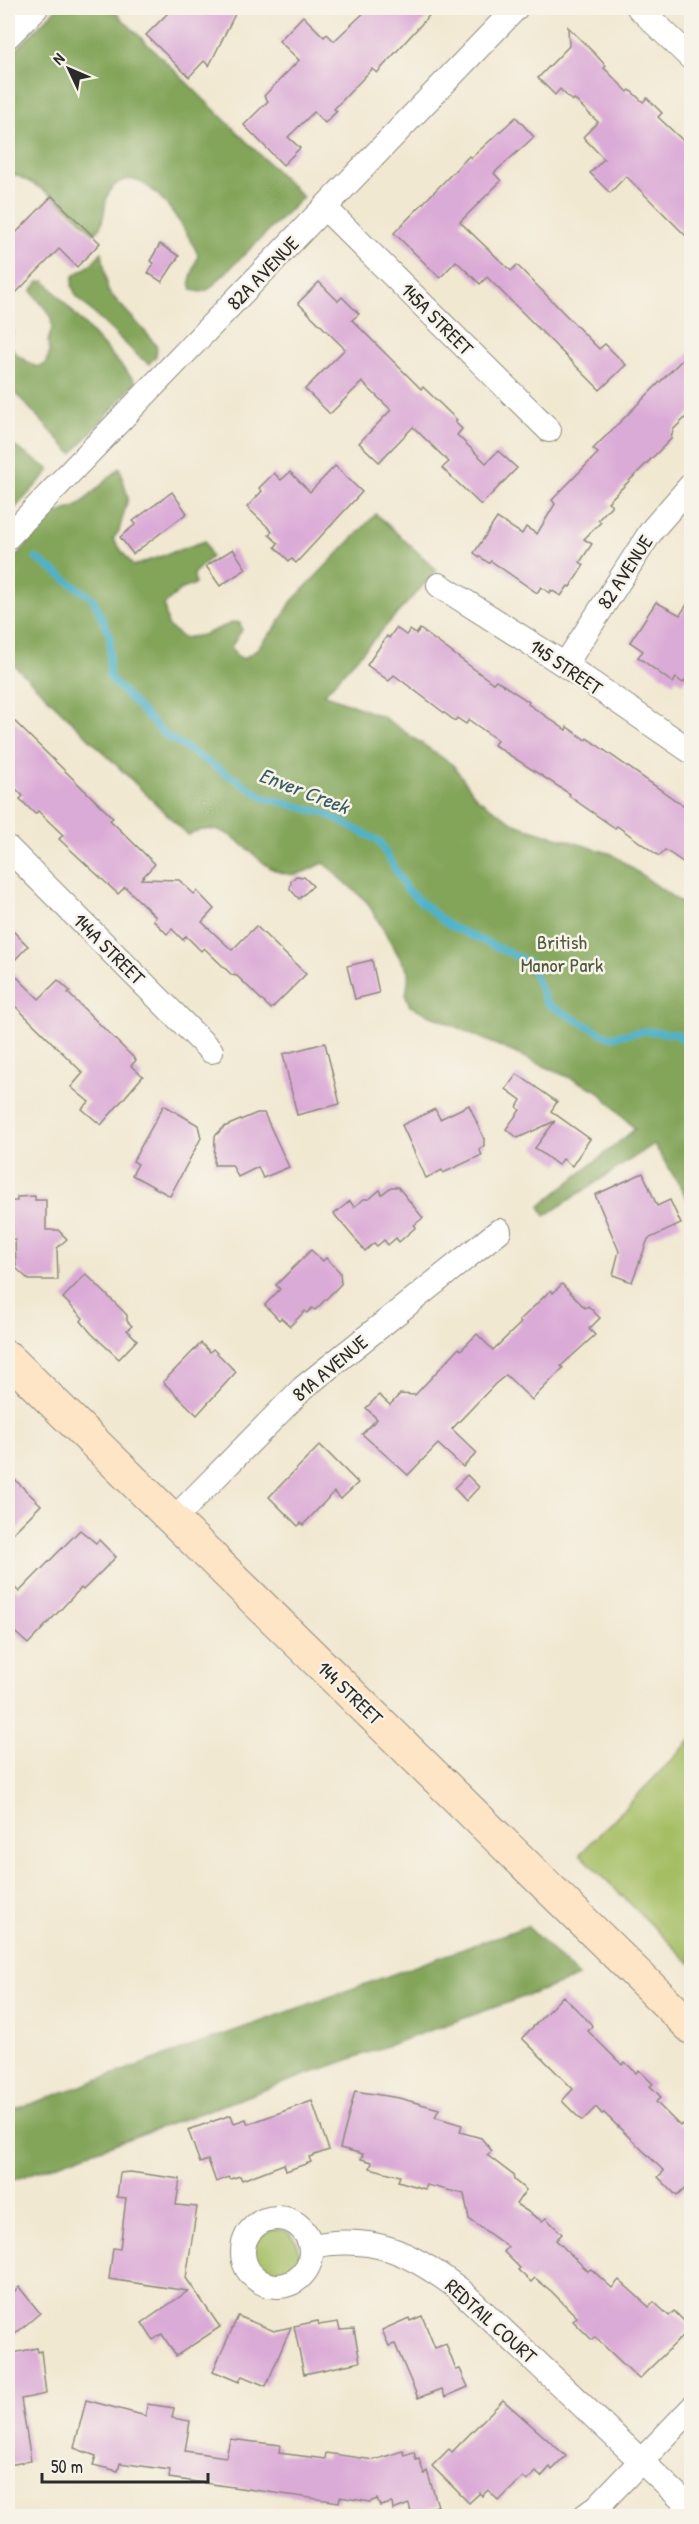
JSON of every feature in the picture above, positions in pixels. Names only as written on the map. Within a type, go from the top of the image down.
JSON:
[{"type":"main road","name":"144 STREET","points":[[8,1358],[692,2028]]},
{"type":"street","points":[[8,36],[36,8]]},
{"type":"street","name":"82A AVENUE","points":[[8,537],[516,8]]},
{"type":"street","points":[[639,8],[692,58]]},
{"type":"street","name":"145A STREET","points":[[325,208],[549,430]]},
{"type":"street","name":"82 AVENUE","points":[[565,665],[656,524],[692,484]]},
{"type":"street","name":"145 STREET","points":[[440,585],[565,665],[692,752]]},
{"type":"street","name":"144A STREET","points":[[8,848],[211,1051]]},
{"type":"street","name":"81A AVENUE","points":[[173,1520],[303,1388],[499,1231]]},
{"type":"street","name":"REDTAIL COURT","points":[[311,2246],[333,2242],[384,2246],[428,2265],[459,2289],[692,2509]]},
{"type":"street","points":[[585,2517],[692,2409]]},
{"type":"green space","points":[[57,8],[111,8],[303,197],[209,289],[201,292],[192,290],[190,281],[198,255],[175,215],[150,188],[137,181],[124,180],[112,188],[101,224],[94,234],[55,198],[32,183],[8,172],[8,58]]},
{"type":"green space","points":[[102,252],[108,291],[157,347],[156,356],[149,364],[77,297],[72,286],[73,276],[89,266]]},
{"type":"green space","points":[[45,281],[136,382],[72,454],[8,385],[8,315],[13,331],[9,344],[17,355],[36,367],[45,364],[50,352],[48,341],[52,328],[51,316],[31,291],[38,282]]},
{"type":"green space","points":[[8,442],[50,470],[8,516]]},
{"type":"green space","name":"British Manor Park","points":[[120,468],[128,498],[119,531],[113,539],[133,566],[205,541],[211,557],[194,573],[195,584],[180,590],[164,605],[168,626],[183,638],[203,635],[234,622],[240,623],[242,630],[231,647],[236,655],[243,659],[255,651],[276,627],[292,601],[376,514],[437,570],[324,694],[383,717],[453,765],[477,798],[517,825],[612,854],[691,910],[691,1204],[654,1144],[545,1216],[540,1206],[635,1129],[597,1090],[410,1006],[406,996],[409,973],[367,902],[324,863],[298,874],[283,873],[270,867],[234,838],[221,831],[206,829],[188,835],[8,659],[8,565],[55,514],[78,506]]},
{"type":"green space","points":[[691,1740],[691,1964],[580,1854]]},
{"type":"green space","points":[[527,1926],[579,1977],[8,2182],[8,2112]]},
{"type":"green space","points":[[276,2229],[292,2236],[299,2252],[292,2268],[276,2275],[260,2268],[253,2252],[260,2236]]},
{"type":"building","points":[[173,8],[238,8],[209,66],[204,61],[189,77],[146,35]]},
{"type":"building","points":[[369,8],[436,8],[377,73],[372,69],[334,109],[337,111],[325,123],[314,112],[288,137],[300,148],[283,165],[244,125],[268,101],[264,96],[299,60],[279,41],[303,16],[324,37],[327,34],[334,41]]},
{"type":"building","points":[[568,27],[628,92],[630,90],[643,102],[647,98],[662,113],[658,117],[692,149],[692,242],[626,176],[610,193],[590,173],[604,159],[583,137],[598,122],[574,99],[572,101],[560,89],[555,95],[538,78],[569,46]]},
{"type":"building","points":[[516,117],[534,137],[494,173],[501,181],[460,222],[511,271],[517,265],[599,349],[605,344],[626,365],[600,390],[487,277],[480,284],[456,261],[440,278],[394,233],[469,156],[471,158]]},
{"type":"building","points":[[52,196],[100,243],[77,267],[59,249],[8,301],[8,241]]},
{"type":"building","points":[[160,244],[179,256],[162,282],[148,273],[154,263],[150,261]]},
{"type":"building","points":[[319,282],[338,301],[342,297],[359,314],[352,320],[421,389],[423,387],[457,420],[455,422],[462,429],[457,435],[486,463],[498,451],[517,468],[481,505],[442,468],[449,462],[413,427],[379,462],[359,443],[391,410],[362,382],[330,414],[305,389],[345,349],[298,303]]},
{"type":"building","points":[[692,350],[692,411],[673,430],[671,439],[608,502],[612,505],[598,520],[601,522],[584,539],[592,544],[580,562],[584,565],[570,587],[568,586],[561,596],[541,587],[537,593],[491,561],[489,563],[474,553],[497,518],[522,534],[526,527],[537,534],[555,504],[552,500],[598,453],[593,449]]},
{"type":"building","points":[[335,466],[362,492],[296,563],[292,559],[289,561],[275,547],[278,543],[269,535],[272,531],[247,507],[262,491],[259,488],[274,473],[281,480],[290,472],[310,492]]},
{"type":"building","points":[[172,492],[187,513],[133,554],[120,537],[136,524],[133,521]]},
{"type":"building","points":[[233,549],[246,569],[220,586],[206,566]]},
{"type":"building","points":[[692,597],[692,671],[683,683],[676,678],[673,683],[638,657],[643,651],[630,642],[656,602],[680,615]]},
{"type":"building","points":[[396,628],[406,635],[410,630],[416,634],[420,629],[493,683],[496,680],[566,730],[567,727],[586,740],[587,738],[692,812],[692,868],[665,850],[659,856],[617,826],[615,828],[569,796],[570,794],[494,745],[497,740],[469,720],[466,724],[457,718],[455,721],[394,675],[389,681],[367,665],[387,636],[389,638]]},
{"type":"building","points":[[8,715],[113,818],[110,820],[155,864],[141,879],[179,880],[194,894],[197,891],[214,909],[202,922],[232,950],[256,926],[306,974],[271,1009],[204,948],[201,951],[186,936],[183,940],[172,929],[167,934],[153,920],[156,917],[125,887],[118,894],[59,839],[63,835],[38,811],[35,814],[20,799],[23,796],[8,781]]},
{"type":"building","points":[[296,876],[304,877],[313,886],[299,899],[290,889],[291,881]]},
{"type":"building","points":[[8,926],[28,946],[8,967]]},
{"type":"building","points":[[372,960],[379,993],[355,999],[347,966]]},
{"type":"building","points":[[8,968],[39,999],[58,980],[70,991],[68,993],[136,1060],[131,1066],[143,1076],[101,1125],[82,1109],[89,1102],[71,1087],[83,1073],[8,999]]},
{"type":"building","points":[[325,1043],[340,1104],[297,1115],[283,1054]]},
{"type":"building","points":[[517,1074],[557,1102],[551,1111],[590,1139],[572,1166],[563,1159],[558,1165],[535,1148],[555,1121],[518,1138],[506,1129],[520,1110],[517,1107],[521,1100],[506,1089]]},
{"type":"building","points":[[164,1105],[198,1125],[201,1138],[170,1196],[132,1175],[138,1164],[133,1161]]},
{"type":"building","points":[[469,1105],[484,1139],[484,1146],[479,1149],[482,1155],[443,1173],[442,1170],[426,1178],[402,1125],[435,1109],[440,1119]]},
{"type":"building","points":[[257,1113],[264,1113],[289,1167],[263,1178],[258,1167],[238,1177],[232,1165],[214,1165],[215,1136],[224,1127]]},
{"type":"building","points":[[643,1173],[657,1206],[670,1200],[681,1224],[648,1239],[632,1282],[613,1275],[619,1251],[595,1195]]},
{"type":"building","points":[[391,1187],[398,1187],[423,1218],[399,1242],[396,1238],[388,1245],[384,1240],[377,1246],[374,1243],[365,1251],[334,1214],[350,1201],[354,1207],[380,1190],[382,1194]]},
{"type":"building","points":[[35,1196],[35,1200],[46,1200],[46,1230],[58,1230],[67,1239],[57,1248],[58,1280],[29,1280],[16,1268],[15,1239],[8,1239],[8,1201],[17,1201],[17,1197]]},
{"type":"building","points":[[311,1250],[323,1261],[326,1258],[340,1272],[341,1284],[315,1310],[312,1308],[307,1313],[305,1311],[290,1326],[281,1318],[279,1320],[265,1305],[280,1289],[276,1285]]},
{"type":"building","points":[[86,1274],[127,1315],[127,1321],[132,1326],[127,1330],[137,1340],[119,1359],[91,1333],[81,1321],[83,1318],[63,1298]]},
{"type":"building","points":[[562,1284],[585,1308],[588,1306],[600,1318],[589,1329],[595,1335],[561,1366],[563,1368],[532,1400],[506,1375],[495,1384],[452,1429],[477,1453],[463,1467],[438,1444],[408,1475],[362,1434],[377,1419],[366,1408],[379,1395],[390,1405],[400,1394],[415,1395],[459,1348],[461,1350],[477,1334],[493,1350],[551,1290],[553,1293]]},
{"type":"building","points":[[201,1343],[210,1352],[213,1349],[236,1372],[197,1415],[163,1382]]},
{"type":"building","points":[[320,1445],[358,1483],[341,1499],[334,1492],[303,1525],[301,1523],[298,1526],[269,1497]]},
{"type":"building","points":[[8,1473],[41,1505],[8,1538]]},
{"type":"building","points":[[467,1475],[479,1487],[466,1501],[454,1488]]},
{"type":"building","points":[[80,1530],[96,1543],[99,1540],[116,1557],[83,1590],[81,1588],[28,1644],[8,1626],[8,1581],[19,1592]]},
{"type":"building","points":[[563,1996],[591,2024],[588,2031],[622,2065],[625,2062],[636,2073],[639,2070],[653,2084],[650,2086],[661,2097],[656,2102],[680,2126],[682,2124],[692,2134],[692,2182],[677,2196],[658,2177],[664,2171],[604,2113],[602,2114],[596,2107],[582,2121],[562,2101],[573,2089],[522,2038]]},
{"type":"building","points":[[355,2091],[399,2098],[439,2109],[435,2117],[462,2125],[460,2132],[481,2138],[492,2151],[487,2155],[513,2175],[514,2180],[526,2190],[516,2204],[542,2221],[546,2218],[562,2234],[556,2240],[588,2271],[591,2269],[612,2288],[619,2280],[649,2307],[654,2302],[669,2316],[674,2311],[691,2328],[639,2379],[595,2337],[592,2340],[573,2321],[577,2317],[551,2291],[535,2278],[531,2282],[518,2270],[520,2268],[504,2252],[508,2247],[469,2219],[464,2194],[427,2185],[425,2189],[398,2181],[400,2176],[370,2168],[372,2162],[361,2159],[363,2154],[340,2148]]},
{"type":"building","points":[[312,2101],[329,2150],[309,2157],[311,2162],[286,2171],[284,2164],[242,2180],[240,2176],[216,2182],[208,2160],[200,2163],[188,2130],[231,2115],[234,2123],[246,2119],[248,2124]]},
{"type":"building","points":[[130,2172],[180,2179],[176,2205],[197,2207],[186,2278],[220,2327],[176,2356],[162,2334],[153,2340],[142,2323],[188,2291],[109,2279],[113,2248],[120,2249],[126,2198],[117,2197],[120,2173]]},
{"type":"building","points":[[19,2287],[40,2313],[8,2340],[8,2298]]},
{"type":"building","points":[[238,2316],[274,2331],[291,2327],[266,2386],[242,2376],[239,2382],[213,2371]]},
{"type":"building","points":[[422,2316],[435,2348],[446,2344],[456,2370],[460,2369],[468,2387],[445,2397],[442,2389],[418,2398],[395,2344],[389,2346],[382,2330],[409,2318],[410,2321]]},
{"type":"building","points":[[318,2321],[319,2325],[338,2322],[340,2330],[354,2329],[360,2362],[304,2374],[294,2326]]},
{"type":"building","points":[[37,2348],[38,2352],[41,2351],[46,2394],[21,2399],[31,2461],[8,2465],[8,2354]]},
{"type":"building","points":[[86,2400],[146,2416],[147,2404],[174,2408],[172,2418],[190,2421],[185,2451],[226,2457],[230,2439],[280,2445],[279,2453],[325,2459],[326,2453],[374,2460],[403,2451],[405,2455],[414,2452],[424,2474],[427,2471],[438,2506],[411,2513],[409,2504],[393,2510],[392,2503],[380,2506],[377,2499],[370,2502],[340,2497],[339,2502],[169,2478],[170,2470],[120,2463],[118,2471],[93,2465],[96,2456],[74,2448]]},
{"type":"building","points":[[503,2400],[566,2456],[552,2470],[550,2467],[541,2477],[536,2472],[527,2481],[523,2477],[499,2501],[488,2490],[482,2496],[480,2493],[469,2503],[432,2466],[449,2449],[452,2452]]},
{"type":"waterway","name":"Enver Creek","points":[[36,558],[93,599],[110,636],[109,677],[165,735],[265,798],[324,813],[379,841],[407,890],[448,925],[529,962],[547,1004],[609,1037],[645,1031],[676,1034],[692,1048]]}]
